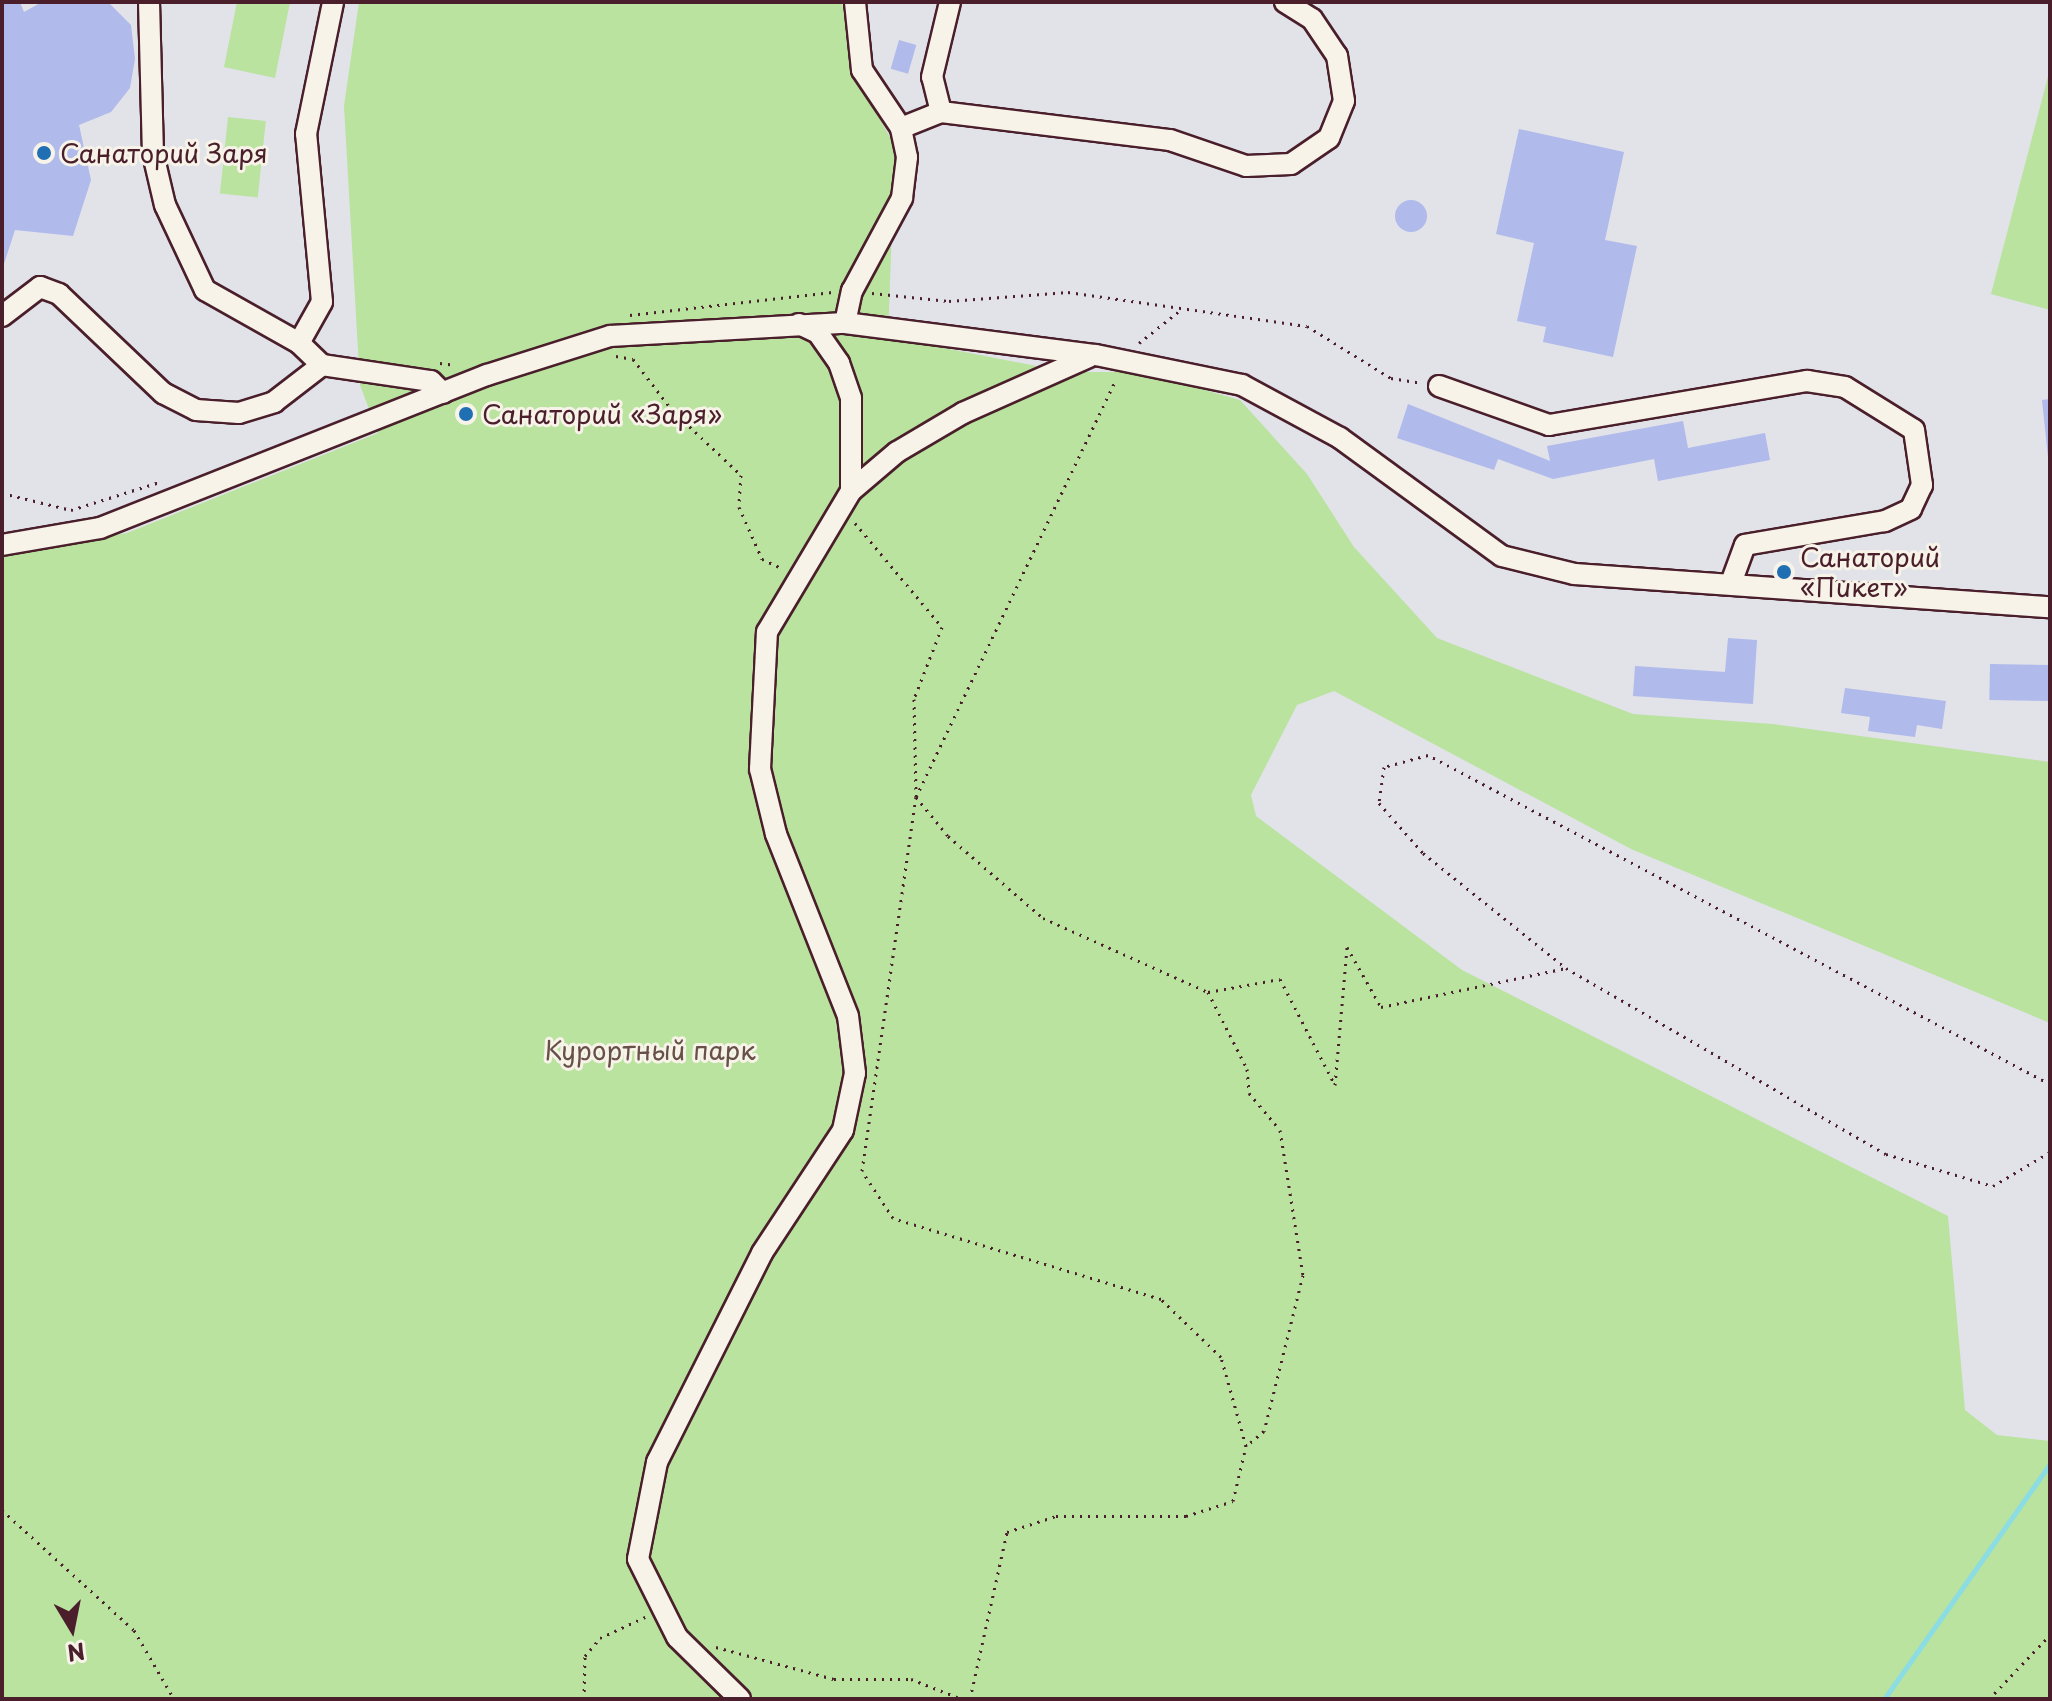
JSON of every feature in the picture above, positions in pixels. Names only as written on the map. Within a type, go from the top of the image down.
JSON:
[{"type":"street","points":[[149,2],[153,154],[182,249],[205,290],[299,343],[322,365],[431,381],[443,393]]},
{"type":"street","points":[[299,343],[322,302],[306,134],[333,2]]},
{"type":"street","points":[[845,323],[852,291],[902,198],[901,128],[862,70],[855,2]]},
{"type":"street","points":[[941,112],[932,77],[950,2]]},
{"type":"street","points":[[901,128],[941,112],[1170,140],[1246,166],[1291,164],[1329,138],[1344,101],[1337,56],[1312,19],[1285,2]]},
{"type":"street","points":[[2,316],[40,287],[59,294],[163,393],[196,410],[239,413],[274,402],[322,365]]},
{"type":"street","points":[[796,323],[818,333],[851,398],[846,498]]},
{"type":"street","points":[[2,545],[100,528],[443,393],[610,336],[796,323],[845,323],[1126,359],[1242,385],[1340,438],[1502,556],[1574,574],[2050,607]]},
{"type":"street","points":[[740,1699],[659,1611],[638,1559],[657,1462],[762,1253],[843,1130],[855,1073],[848,1016],[776,834],[760,769],[767,632],[797,576],[846,498],[897,452],[963,413],[1096,355]]},
{"type":"street","points":[[1439,386],[1549,425],[1807,381],[1845,387],[1914,430],[1922,485],[1911,509],[1885,521],[1745,545],[1734,558],[1731,583]]},
{"type":"path","points":[[916,797],[1126,359],[1178,312],[1307,326],[1391,378],[1439,386]]},
{"type":"path","points":[[611,355],[633,359],[672,410],[741,475],[739,507],[762,559],[797,576]]},
{"type":"path","points":[[846,498],[942,627],[914,699],[916,797],[862,1171],[893,1218],[1161,1299],[1221,1357],[1246,1446],[1233,1501],[1186,1516],[1056,1516],[1007,1532],[970,1699]]},
{"type":"path","points":[[2050,1084],[1428,755],[1384,767],[1379,803],[1423,853],[1566,968],[1886,1154],[1993,1186],[2050,1152]]},
{"type":"path","points":[[916,797],[948,836],[1043,918],[1208,992],[1280,979],[1335,1085],[1347,947],[1381,1007],[1566,968]]},
{"type":"path","points":[[1208,992],[1247,1069],[1249,1093],[1280,1130],[1303,1275],[1264,1431],[1246,1446]]},
{"type":"path","points":[[2,1510],[134,1630],[174,1699]]},
{"type":"path","points":[[584,1699],[585,1656],[600,1638],[659,1611]]},
{"type":"path","points":[[1989,1699],[2050,1635]]},
{"type":"path","points":[[710,1646],[834,1679],[911,1679],[962,1699]]},
{"type":"green space","points":[[237,2],[290,2],[275,78],[224,67]]},
{"type":"green space","name":"Курортный парк","points":[[359,2],[842,2],[853,72],[895,146],[888,337],[1067,372],[1141,372],[1240,400],[1307,474],[1354,547],[1437,638],[1633,714],[1773,724],[2050,762],[2050,1023],[1631,849],[1334,691],[1297,705],[1251,795],[1256,816],[1462,970],[1948,1216],[1965,1410],[1997,1435],[2050,1441],[2050,1699],[2,1699],[2,554],[127,533],[378,433],[360,385],[344,106]]},
{"type":"green space","points":[[2050,69],[2050,310],[1991,294]]},
{"type":"green space","points":[[228,117],[266,121],[258,198],[220,194]]},
{"type":"building","name":"Санаторий Заря","points":[[2,2],[20,2],[24,12],[42,2],[108,2],[131,25],[135,59],[130,88],[111,112],[79,125],[91,180],[73,236],[15,230],[3,267]]},
{"type":"building","points":[[899,40],[916,45],[908,74],[891,69]]},
{"type":"building","points":[[1519,129],[1624,152],[1605,240],[1637,246],[1613,357],[1543,342],[1546,327],[1517,321],[1534,243],[1496,234]]},
{"type":"building","points":[[1411,200],[1422,205],[1427,216],[1422,227],[1411,232],[1400,227],[1395,216],[1400,205]]},
{"type":"building","points":[[2050,399],[2050,457],[2048,457],[2042,400]]},
{"type":"building","points":[[1408,404],[1550,461],[1547,446],[1683,421],[1688,448],[1765,433],[1770,460],[1658,481],[1654,459],[1553,479],[1498,459],[1494,470],[1397,438]]},
{"type":"building","points":[[1728,638],[1757,640],[1753,704],[1633,696],[1635,666],[1725,672]]},
{"type":"building","points":[[1990,664],[2050,665],[2049,701],[1989,700]]},
{"type":"building","points":[[1845,688],[1946,701],[1942,729],[1917,725],[1915,737],[1868,731],[1870,717],[1841,713]]},
{"type":"waterway","points":[[1884,1699],[2050,1464]]},
{"type":"place","name":"Санаторий Заря","points":[[44,153]]},
{"type":"place","name":"Санаторий «Заря»","points":[[466,414]]},
{"type":"place","name":"Санаторий «Пикет»","points":[[1784,572]]}]
